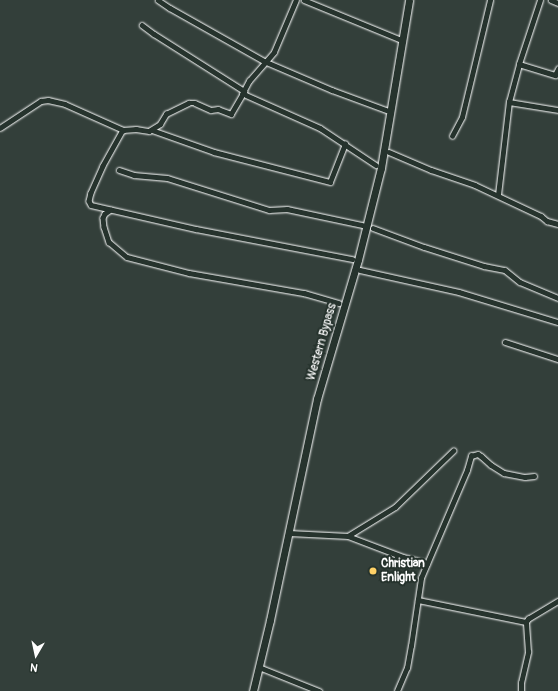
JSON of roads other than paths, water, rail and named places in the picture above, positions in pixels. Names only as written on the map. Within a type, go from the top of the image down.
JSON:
[{"type":"main road","name":"Western Bypass","points":[[253,691],[289,533],[302,461],[317,399],[358,260],[381,168],[409,0]]},
{"type":"street","points":[[158,0],[264,61],[332,90],[386,110]]},
{"type":"street","points":[[152,130],[160,124],[166,114],[189,103],[195,103],[211,110],[218,109],[231,114],[249,81],[264,61],[274,52],[296,0]]},
{"type":"street","points":[[304,0],[398,39]]},
{"type":"street","points":[[452,136],[462,117],[490,0]]},
{"type":"street","points":[[498,195],[509,102],[519,64],[540,0]]},
{"type":"street","points":[[551,0],[558,3]]},
{"type":"street","points":[[142,25],[243,93],[320,128],[376,165]]},
{"type":"street","points":[[519,64],[555,75],[558,69]]},
{"type":"street","points":[[0,128],[41,101],[58,101],[123,130],[152,130],[214,152],[330,182],[345,144]]},
{"type":"street","points":[[509,102],[558,110]]},
{"type":"street","points":[[123,130],[103,166],[89,201],[91,205],[196,229],[352,259]]},
{"type":"street","points":[[389,152],[431,170],[475,185],[558,224]]},
{"type":"street","points":[[119,170],[134,175],[167,178],[269,210],[286,210],[362,225]]},
{"type":"street","points":[[112,210],[105,214],[103,218],[104,227],[109,242],[127,257],[189,273],[304,293],[339,303]]},
{"type":"street","points":[[373,228],[484,266],[505,270],[520,282],[558,298]]},
{"type":"street","points":[[360,270],[459,292],[558,322]]},
{"type":"street","points":[[505,342],[558,359]]},
{"type":"street","points":[[348,536],[395,507],[435,466],[453,451]]},
{"type":"street","points":[[397,691],[406,668],[412,646],[418,600],[426,563],[454,502],[471,456],[478,454],[482,456],[491,466],[504,473],[525,477],[534,476]]},
{"type":"street","points":[[289,533],[348,536],[403,557],[426,563]]},
{"type":"street","points":[[418,600],[526,622]]},
{"type":"street","points":[[521,691],[521,683],[528,652],[526,622],[528,619],[558,601]]},
{"type":"street","points":[[259,667],[320,691]]},
{"type":"place","name":"Christian Enlight","points":[[373,571]]}]
